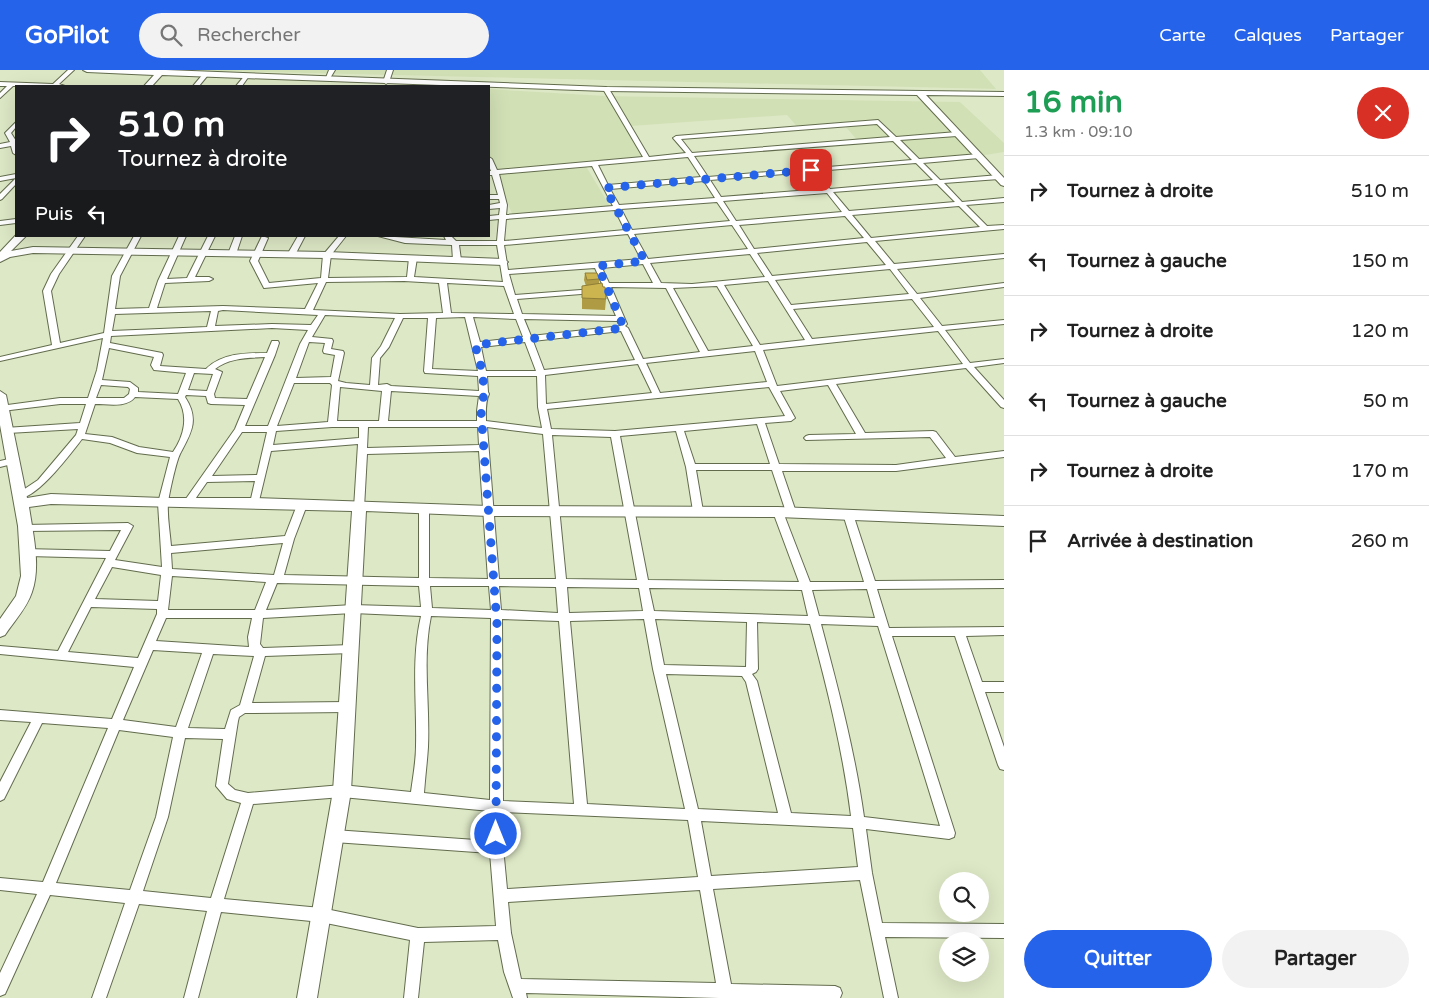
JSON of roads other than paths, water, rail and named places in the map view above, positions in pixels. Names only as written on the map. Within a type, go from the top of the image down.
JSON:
[{"type":"street","points":[[56,85],[71,70]]},
{"type":"street","points":[[87,70],[160,71],[205,75],[457,85]]},
{"type":"street","points":[[327,79],[332,70]]},
{"type":"street","points":[[386,82],[390,70]]},
{"type":"street","points":[[149,85],[160,71]]},
{"type":"street","points":[[197,85],[205,75]]},
{"type":"street","points":[[240,85],[246,76]]},
{"type":"street","points":[[0,84],[34,85]]},
{"type":"street","points":[[0,96],[12,84]]},
{"type":"street","points":[[490,86],[1004,94]]},
{"type":"street","points":[[606,89],[647,159]]},
{"type":"street","points":[[919,93],[1001,180]]},
{"type":"street","points":[[810,342],[772,278],[719,200],[692,155],[676,138],[878,122],[986,229]]},
{"type":"street","points":[[0,146],[15,143],[8,132],[15,125]]},
{"type":"street","points":[[581,809],[555,511],[547,432],[542,407],[541,373],[507,284],[500,243],[504,217],[502,197],[492,173],[957,134]]},
{"type":"street","points":[[605,188],[979,156]]},
{"type":"street","points":[[594,164],[658,285]]},
{"type":"street","points":[[811,170],[916,296],[968,365],[1003,403]]},
{"type":"street","points":[[0,179],[15,176]]},
{"type":"street","points":[[490,218],[940,182],[1001,180]]},
{"type":"street","points":[[0,198],[15,181]]},
{"type":"street","points":[[490,189],[502,197]]},
{"type":"street","points":[[490,197],[502,197]]},
{"type":"street","points":[[490,205],[502,197]]},
{"type":"street","points":[[386,237],[405,241],[500,243],[1004,200]]},
{"type":"street","points":[[0,222],[15,221]]},
{"type":"street","points":[[2,255],[33,250],[129,251],[413,258],[457,260],[504,267],[598,266],[1004,227]]},
{"type":"street","points":[[2,255],[19,237]]},
{"type":"street","points":[[56,346],[47,300],[48,291],[55,274],[81,237]]},
{"type":"street","points":[[21,500],[41,482],[81,431],[92,402],[106,345],[116,276],[137,237]]},
{"type":"street","points":[[152,310],[162,281],[183,237]]},
{"type":"street","points":[[190,280],[211,237]]},
{"type":"street","points":[[232,254],[239,237]]},
{"type":"street","points":[[291,255],[301,237]]},
{"type":"street","points":[[308,311],[324,280],[327,255],[342,237]]},
{"type":"street","points":[[447,237],[455,242]]},
{"type":"street","points":[[264,238],[254,261],[267,286],[324,280],[410,280],[507,284]]},
{"type":"street","points":[[455,242],[457,260]]},
{"type":"street","points":[[513,297],[607,288],[719,284],[1004,256]]},
{"type":"street","points":[[410,280],[413,258]]},
{"type":"street","points":[[598,266],[624,328],[658,395]]},
{"type":"street","points":[[162,281],[209,279]]},
{"type":"street","points":[[444,281],[447,315]]},
{"type":"street","points":[[239,429],[258,430],[332,424],[484,424],[547,432],[614,434],[791,418],[774,386],[758,348],[719,284]]},
{"type":"street","points":[[789,308],[916,296],[1004,285]]},
{"type":"street","points":[[669,287],[706,354]]},
{"type":"street","points":[[110,312],[215,308],[400,316],[468,315],[621,319]]},
{"type":"street","points":[[211,328],[215,308]]},
{"type":"street","points":[[255,503],[272,428],[307,339],[323,312]]},
{"type":"street","points":[[432,315],[428,371],[484,374],[541,373],[1004,322]]},
{"type":"street","points":[[468,315],[484,374],[485,394],[481,411],[484,424],[496,614],[496,847],[504,933],[518,992],[725,995],[835,993]]},
{"type":"street","points":[[374,387],[376,358],[385,347],[400,316]]},
{"type":"street","points":[[0,359],[108,334],[272,326],[314,328]]},
{"type":"street","points":[[475,345],[624,328]]},
{"type":"street","points":[[307,339],[329,342],[327,351],[340,354],[335,383],[332,424]]},
{"type":"street","points":[[188,503],[239,429],[275,343]]},
{"type":"street","points":[[106,345],[128,349],[136,353],[159,355],[155,365],[157,368],[190,372],[218,372],[210,394],[211,400],[250,402]]},
{"type":"street","points":[[208,372],[217,363],[246,355],[271,355]]},
{"type":"street","points":[[542,407],[658,395],[830,382],[1004,361]]},
{"type":"street","points":[[0,989],[47,888],[163,609],[167,572],[164,503],[175,455],[180,449],[189,425],[188,408],[182,395],[190,372]]},
{"type":"street","points":[[291,381],[485,394]]},
{"type":"street","points":[[0,631],[25,591],[28,576],[28,552],[21,500],[6,462],[8,430],[1,401],[125,401],[130,399],[133,394],[134,388],[130,385],[97,382]]},
{"type":"street","points":[[830,382],[861,435]]},
{"type":"street","points":[[383,424],[387,387]]},
{"type":"street","points":[[133,394],[210,394]]},
{"type":"street","points":[[760,421],[776,468],[784,512],[806,586],[836,701],[854,788],[865,873],[891,998]]},
{"type":"street","points":[[308,998],[342,791],[364,424]]},
{"type":"street","points":[[679,428],[691,467],[698,511]]},
{"type":"street","points":[[8,430],[81,431],[137,450],[175,455]]},
{"type":"street","points":[[614,434],[659,669],[693,814],[725,995]]},
{"type":"street","points":[[809,438],[933,434],[953,461]]},
{"type":"street","points":[[268,448],[363,441]]},
{"type":"street","points":[[363,451],[485,448]]},
{"type":"street","points":[[691,467],[896,468],[1004,454]]},
{"type":"street","points":[[205,479],[261,478]]},
{"type":"street","points":[[21,500],[255,503],[489,511],[784,512],[1004,522]]},
{"type":"street","points":[[261,652],[254,646],[253,638],[259,614],[275,578],[302,505]]},
{"type":"street","points":[[417,798],[422,747],[420,661],[422,635],[427,611],[424,582],[424,509]]},
{"type":"street","points":[[347,706],[239,709],[234,713],[222,786],[231,795],[248,799],[342,791],[496,806],[857,822],[949,833],[848,514]]},
{"type":"street","points":[[25,528],[128,526],[90,603],[61,655]]},
{"type":"street","points":[[166,550],[289,539]]},
{"type":"street","points":[[28,552],[111,559],[167,572],[355,581],[806,586],[1004,584]]},
{"type":"street","points":[[90,603],[259,614],[353,609],[565,616],[752,617],[814,620],[885,627],[959,631],[1004,631]]},
{"type":"street","points":[[659,669],[745,672],[752,669],[752,617]]},
{"type":"street","points":[[959,631],[1003,761]]},
{"type":"street","points":[[149,644],[261,652],[351,649]]},
{"type":"street","points":[[99,998],[162,816],[180,733],[209,649]]},
{"type":"street","points":[[0,650],[141,663]]},
{"type":"street","points":[[245,708],[261,652]]},
{"type":"street","points":[[745,672],[751,681],[786,819]]},
{"type":"street","points":[[978,687],[1004,687]]},
{"type":"street","points":[[0,715],[114,724],[180,733],[230,734]]},
{"type":"street","points":[[0,795],[39,718]]},
{"type":"street","points":[[191,998],[216,904],[248,799]]},
{"type":"street","points":[[334,836],[496,847]]},
{"type":"street","points":[[502,896],[865,873]]},
{"type":"street","points":[[0,884],[321,915],[418,936],[504,933]]},
{"type":"street","points":[[877,930],[1004,931]]},
{"type":"street","points":[[411,998],[418,936]]}]
